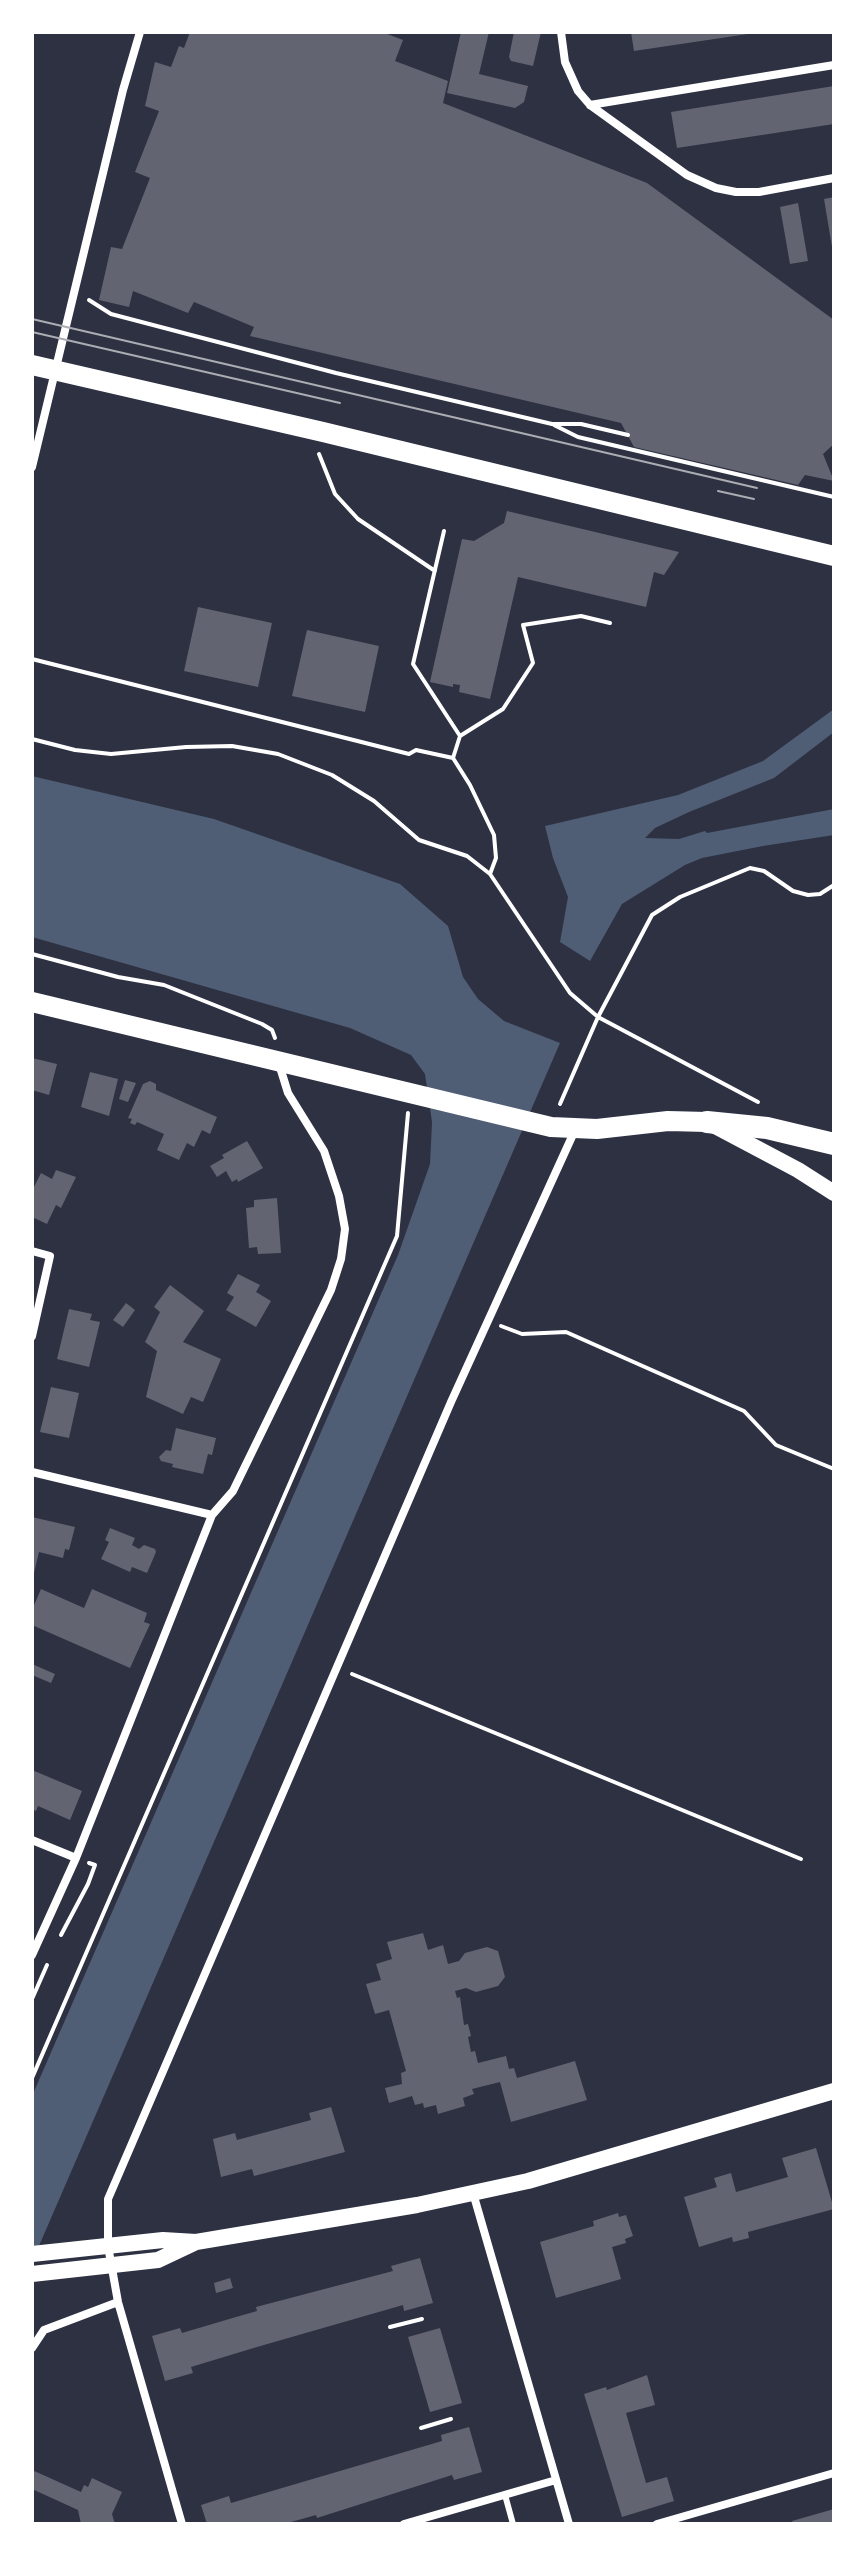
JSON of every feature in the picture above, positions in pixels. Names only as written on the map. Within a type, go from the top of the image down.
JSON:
[{"type":"highway","points":[[707,1122],[767,1128],[834,1144]]},
{"type":"main road","points":[[32,365],[834,556]]},
{"type":"main road","points":[[32,1002],[409,1091],[550,1120],[575,1129],[668,1121],[707,1122],[798,1170],[834,1193]]},
{"type":"main road","points":[[32,2254],[163,2240],[196,2242],[342,2219],[473,2193],[528,2181],[834,2091]]},
{"type":"main road","points":[[32,2274],[158,2260],[196,2242]]},
{"type":"street","points":[[32,467],[123,90],[140,32]]},
{"type":"street","points":[[561,32],[565,62],[578,91],[590,105],[687,175],[716,188],[736,192],[759,192],[834,178]]},
{"type":"street","points":[[590,105],[834,65]]},
{"type":"street","points":[[32,1955],[76,1858],[212,1515],[233,1491],[331,1290],[341,1259],[345,1229],[339,1196],[324,1151],[288,1093],[278,1060]]},
{"type":"street","points":[[182,2524],[118,2302],[108,2246],[108,2199],[488,1321],[575,1129]]},
{"type":"street","points":[[32,1251],[50,1256],[32,1336]]},
{"type":"street","points":[[32,1472],[212,1515]]},
{"type":"street","points":[[32,1840],[76,1858]]},
{"type":"street","points":[[473,2193],[569,2524]]},
{"type":"street","points":[[32,2348],[44,2330],[118,2302]]},
{"type":"street","points":[[657,2524],[834,2473]]},
{"type":"street","points":[[404,2524],[556,2480]]},
{"type":"lane","points":[[505,2495],[513,2524]]},
{"type":"path","points":[[88,300],[111,314],[336,373],[552,424],[578,437],[834,497]]},
{"type":"path","points":[[552,424],[581,424],[628,435]]},
{"type":"path","points":[[320,447],[318,455],[327,480],[335,494],[358,519],[435,571]]},
{"type":"path","points":[[444,531],[413,664],[460,736]]},
{"type":"path","points":[[453,758],[460,736],[503,709],[533,663],[523,625],[581,616],[610,623]]},
{"type":"path","points":[[32,659],[409,754],[416,750],[453,758],[494,835],[496,858],[490,874]]},
{"type":"path","points":[[32,739],[75,750],[111,754],[232,746],[278,754],[332,775],[374,801],[419,840],[467,856],[490,874],[570,993],[598,1017],[759,1103]]},
{"type":"path","points":[[550,1120],[598,1017],[652,915],[680,897],[750,868],[764,871],[793,891],[808,895],[820,894],[834,885]]},
{"type":"path","points":[[32,954],[118,977],[164,985],[262,1024],[275,1035],[278,1060]]},
{"type":"path","points":[[32,2078],[397,1236],[409,1091]]},
{"type":"path","points":[[488,1321],[522,1334],[566,1332],[744,1411],[776,1445],[834,1469]]},
{"type":"path","points":[[338,1668],[801,1859]]},
{"type":"path","points":[[390,2327],[422,2319]]},
{"type":"path","points":[[421,2428],[451,2419]]},
{"type":"water","points":[[834,709],[834,732],[774,778],[689,812],[655,828],[645,838],[679,839],[705,831],[834,809],[834,835],[702,858],[685,865],[622,904],[590,961],[560,942],[568,897],[545,826],[678,795],[763,761]]},
{"type":"water","points":[[32,776],[214,819],[400,884],[448,926],[463,977],[478,999],[504,1021],[560,1043],[32,2262],[32,2096],[398,1255],[430,1164],[432,1122],[425,1074],[411,1055],[350,1028],[32,937]]},
{"type":"building","points":[[190,32],[382,32],[403,40],[395,61],[448,81],[443,103],[647,183],[834,320],[834,444],[823,454],[834,481],[805,475],[798,485],[634,447],[621,423],[250,336],[254,327],[194,302],[188,313],[133,291],[129,307],[99,300],[111,247],[122,249],[150,178],[135,172],[159,111],[145,106],[155,62],[171,67],[179,46],[184,48]]},
{"type":"building","points":[[461,32],[489,32],[479,74],[528,86],[524,102],[515,108],[447,93]]},
{"type":"building","points":[[514,32],[541,32],[533,66],[511,61],[509,57]]},
{"type":"building","points":[[631,32],[748,32],[748,34],[634,51]]},
{"type":"building","points":[[834,86],[834,124],[677,148],[671,112]]},
{"type":"building","points":[[834,197],[834,247],[832,247],[824,199]]},
{"type":"building","points":[[798,203],[808,261],[790,264],[780,207]]},
{"type":"building","points":[[507,511],[679,552],[664,575],[654,572],[646,607],[518,577],[490,699],[459,692],[460,685],[453,684],[453,687],[430,682],[462,539],[474,541],[504,523]]},
{"type":"building","points":[[198,607],[272,623],[258,687],[184,671]]},
{"type":"building","points":[[307,630],[379,646],[365,712],[292,696]]},
{"type":"building","points":[[32,1058],[57,1064],[49,1095],[32,1090]]},
{"type":"building","points":[[90,1072],[118,1079],[109,1116],[81,1107]]},
{"type":"building","points":[[125,1080],[136,1083],[128,1102],[119,1099]]},
{"type":"building","points":[[150,1081],[156,1084],[156,1090],[217,1117],[210,1134],[202,1130],[194,1147],[187,1143],[179,1160],[157,1150],[164,1134],[137,1122],[135,1125],[130,1123],[132,1119],[128,1118],[143,1084]]},
{"type":"building","points":[[247,1141],[263,1168],[238,1182],[237,1179],[232,1182],[226,1171],[217,1177],[210,1166]]},
{"type":"building","points":[[56,1170],[76,1177],[61,1208],[56,1205],[47,1224],[32,1217],[32,1191],[41,1173],[52,1179]]},
{"type":"building","points":[[277,1198],[281,1253],[258,1254],[257,1247],[249,1248],[246,1208],[254,1207],[254,1200]]},
{"type":"building","points":[[238,1274],[260,1285],[256,1292],[271,1301],[256,1327],[226,1310],[234,1297],[227,1293]]},
{"type":"building","points":[[170,1285],[204,1311],[183,1342],[221,1359],[203,1402],[191,1397],[183,1414],[146,1397],[157,1351],[145,1342],[160,1312],[154,1307]]},
{"type":"building","points":[[126,1303],[135,1310],[123,1327],[113,1320]]},
{"type":"building","points":[[69,1309],[92,1314],[90,1320],[100,1322],[89,1367],[57,1359]]},
{"type":"building","points":[[51,1387],[79,1393],[69,1438],[40,1432]]},
{"type":"building","points":[[176,1428],[216,1438],[203,1474],[172,1467],[173,1464],[161,1461],[159,1457],[166,1450],[171,1451]]},
{"type":"building","points":[[32,1517],[75,1527],[69,1550],[65,1549],[63,1558],[39,1552],[33,1577]]},
{"type":"building","points":[[110,1528],[135,1538],[132,1545],[139,1549],[144,1545],[155,1549],[147,1573],[132,1567],[130,1572],[101,1559],[109,1542],[105,1540]]},
{"type":"building","points":[[41,1589],[84,1608],[92,1589],[147,1613],[144,1622],[150,1624],[130,1668],[32,1625],[32,1610]]},
{"type":"building","points":[[32,1664],[55,1674],[51,1683],[32,1675]]},
{"type":"building","points":[[32,1770],[82,1791],[70,1820],[38,1806],[36,1811],[32,1809]]},
{"type":"building","points":[[423,1933],[428,1950],[443,1945],[448,1964],[459,1961],[465,1953],[487,1947],[498,1951],[505,1977],[498,1986],[476,1992],[466,1988],[455,1991],[457,1998],[460,1997],[464,2025],[468,2024],[471,2052],[475,2051],[478,2063],[506,2056],[509,2069],[514,2068],[517,2078],[575,2061],[587,2100],[511,2122],[500,2082],[472,2089],[474,2094],[463,2098],[465,2106],[438,2114],[436,2105],[424,2108],[423,2103],[415,2105],[412,2096],[389,2103],[385,2088],[402,2084],[401,2073],[406,2071],[389,2010],[375,2014],[366,1984],[381,1980],[376,1964],[392,1959],[387,1942]]},
{"type":"building","points":[[331,2107],[345,2152],[254,2176],[252,2169],[221,2177],[213,2139],[235,2133],[237,2140],[311,2120],[309,2113]]},
{"type":"building","points":[[816,2148],[834,2209],[748,2232],[749,2238],[733,2242],[732,2237],[699,2247],[684,2197],[717,2187],[714,2178],[731,2173],[736,2192],[788,2177],[782,2158]]},
{"type":"building","points":[[618,2213],[619,2217],[626,2215],[633,2236],[625,2239],[626,2243],[612,2247],[621,2279],[556,2298],[540,2242],[594,2226],[593,2221]]},
{"type":"building","points":[[420,2258],[433,2303],[404,2311],[403,2305],[257,2347],[191,2367],[193,2373],[165,2381],[152,2336],[180,2328],[182,2333],[257,2311],[256,2307],[393,2271],[391,2266]]},
{"type":"building","points":[[230,2278],[233,2288],[216,2293],[214,2283]]},
{"type":"building","points":[[440,2328],[462,2403],[430,2412],[408,2337]]},
{"type":"building","points":[[647,2375],[655,2405],[626,2413],[646,2483],[667,2477],[674,2501],[622,2517],[584,2394],[606,2387],[607,2390]]},
{"type":"building","points":[[469,2427],[482,2472],[454,2480],[452,2475],[317,2518],[316,2515],[284,2524],[207,2524],[201,2505],[229,2496],[231,2503],[442,2441],[441,2435]]},
{"type":"building","points":[[32,2470],[81,2492],[84,2485],[88,2487],[92,2478],[122,2492],[112,2514],[115,2524],[81,2524],[78,2510],[32,2489]]},
{"type":"building","points":[[834,2509],[834,2524],[793,2524],[792,2521]]},
{"type":"tram line","points":[[32,319],[757,488]]},
{"type":"tram line","points":[[32,332],[340,403]]},
{"type":"tram line","points":[[718,491],[754,499]]}]
